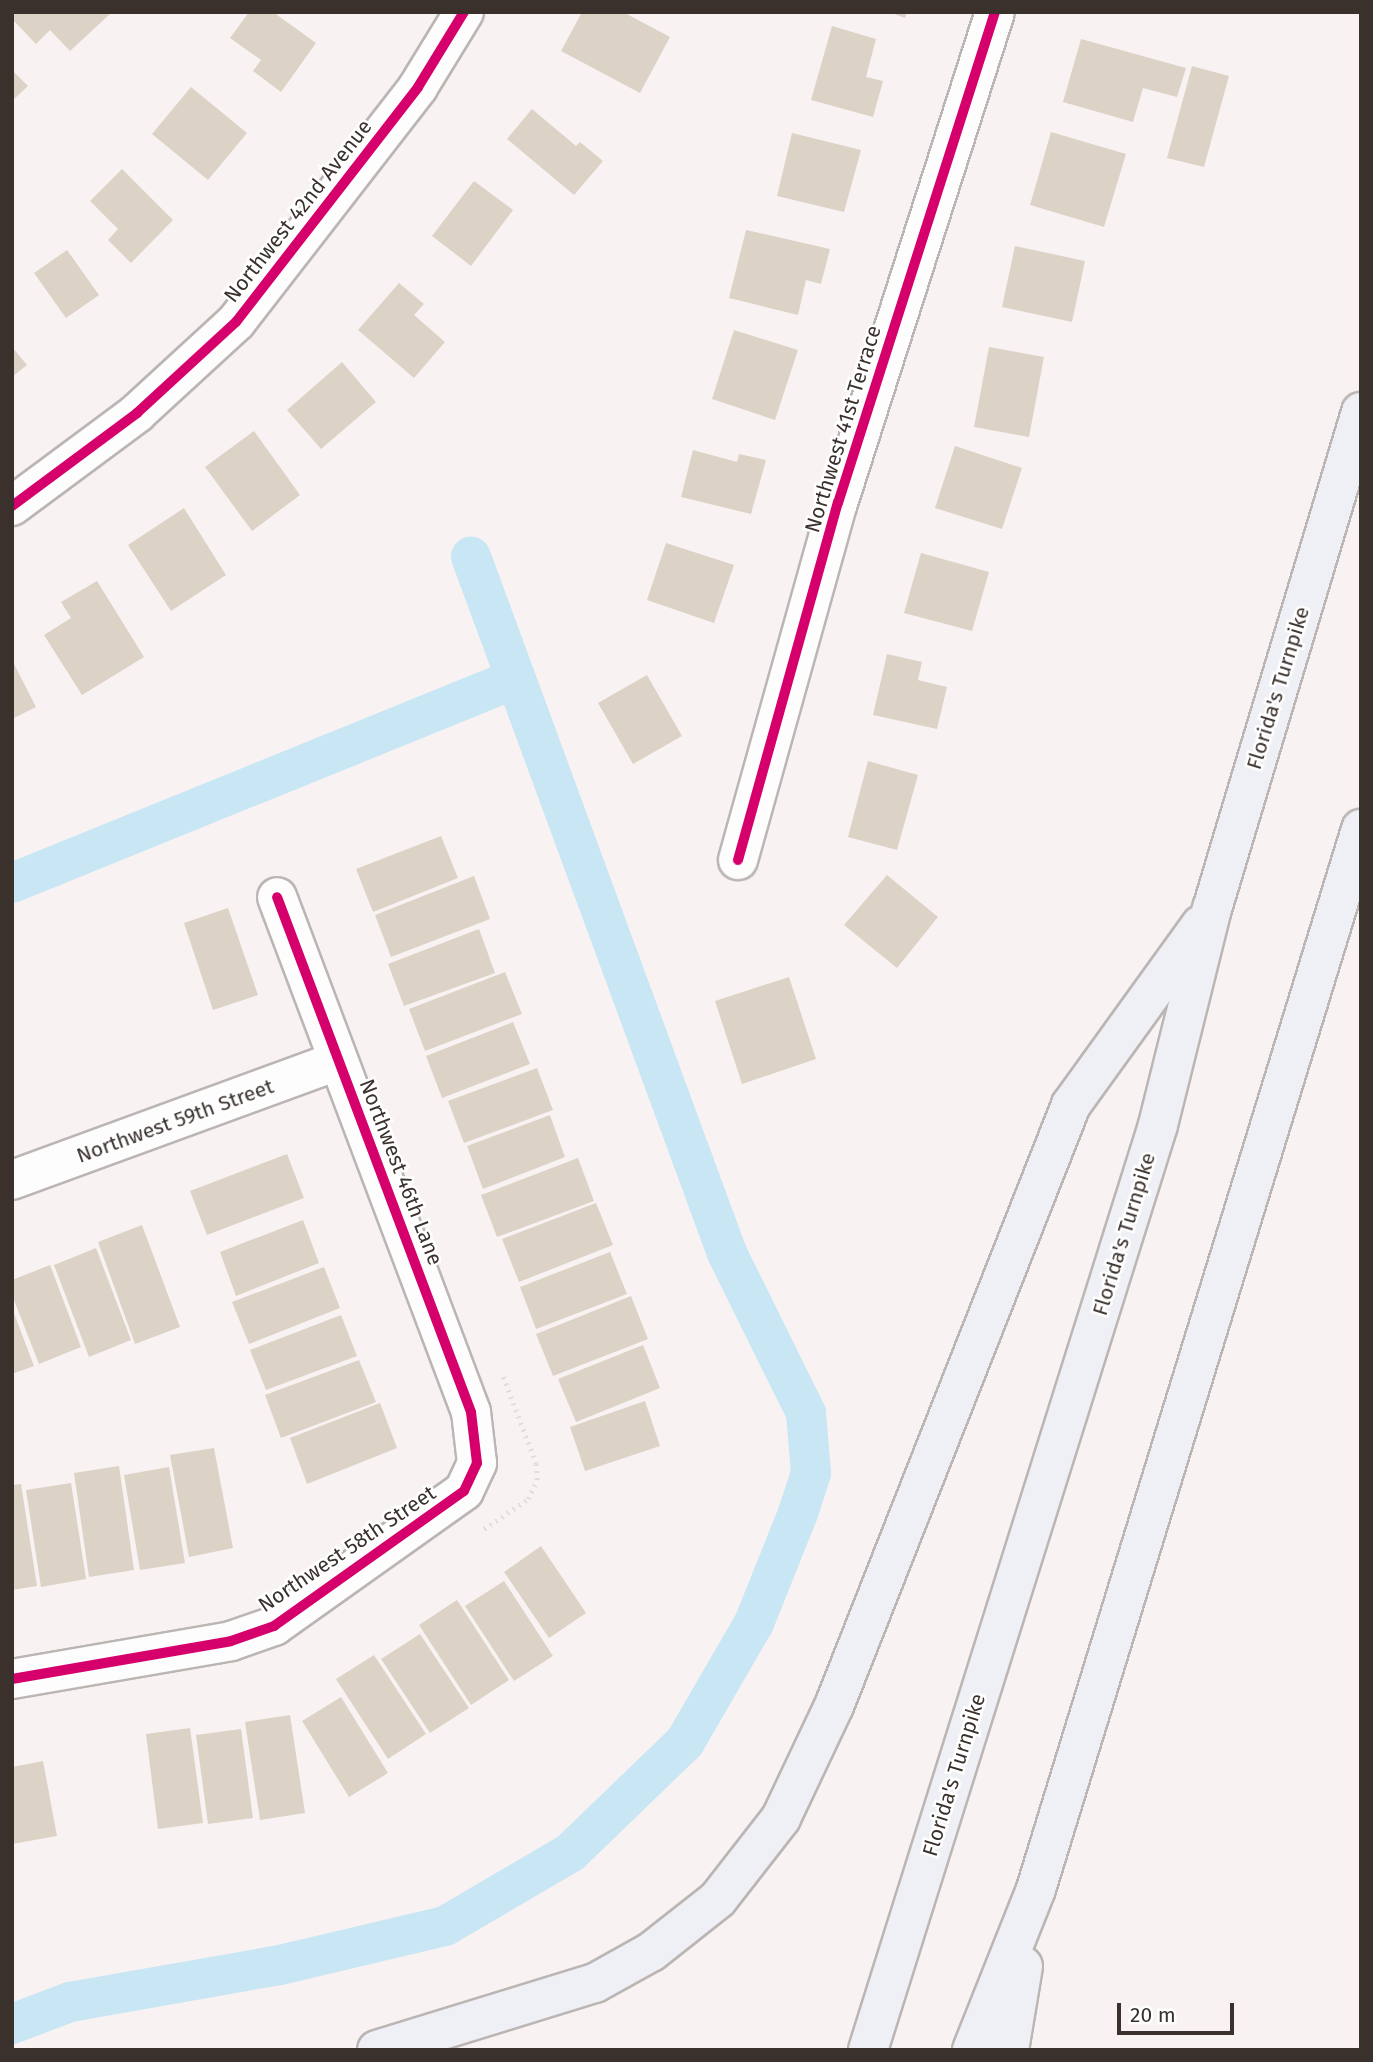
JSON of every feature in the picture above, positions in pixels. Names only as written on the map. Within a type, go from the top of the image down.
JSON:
[{"type":"highway","name":"Florida's Turnpike","points":[[868,2050],[1158,1125],[1212,909],[1361,412]]},
{"type":"highway","points":[[972,2050],[1036,1889],[1361,829]]},
{"type":"highway","points":[[377,2050],[595,1983],[651,1952],[718,1899],[780,1818],[834,1706],[1071,1105],[1212,909]]},
{"type":"highway","points":[[1009,2050],[1036,1889]]},
{"type":"street","name":"Northwest 42nd Avenue","points":[[12,506],[137,413],[236,322],[418,87],[464,12]]},
{"type":"street","name":"Northwest 41st Terrace","points":[[738,860],[838,503],[995,12]]},
{"type":"street","name":"Northwest 46th Lane","points":[[277,897],[471,1412],[477,1463]]},
{"type":"street","name":"Northwest 59th Street","points":[[12,1180],[338,1061]]},
{"type":"street","name":"Northwest 58th Street","points":[[12,1679],[231,1641],[274,1626],[464,1491],[477,1463]]},
{"type":"path","points":[[471,1538],[528,1499],[537,1480],[536,1464],[500,1368]]},
{"type":"building","points":[[12,12],[110,14],[70,51],[50,30],[36,44],[12,19]]},
{"type":"building","points":[[249,12],[273,12],[316,43],[281,92],[253,71],[261,60],[230,38]]},
{"type":"building","points":[[582,12],[623,12],[670,37],[640,93],[561,51]]},
{"type":"building","points":[[889,12],[907,12],[905,18]]},
{"type":"building","points":[[832,26],[876,39],[866,77],[883,81],[873,117],[811,100]]},
{"type":"building","points":[[1081,39],[1186,68],[1177,97],[1143,88],[1133,122],[1063,102]]},
{"type":"building","points":[[1192,66],[1229,76],[1204,167],[1167,158]]},
{"type":"building","points":[[12,70],[28,86],[12,101]]},
{"type":"building","points":[[191,87],[247,133],[208,180],[152,134]]},
{"type":"building","points":[[532,109],[576,146],[580,142],[603,161],[574,195],[507,139]]},
{"type":"building","points":[[1051,132],[1126,154],[1104,227],[1030,205]]},
{"type":"building","points":[[792,133],[861,150],[844,212],[777,196]]},
{"type":"building","points":[[122,169],[173,220],[131,263],[108,240],[118,229],[90,201]]},
{"type":"building","points":[[474,181],[513,210],[471,266],[432,236]]},
{"type":"building","points":[[746,230],[830,249],[821,284],[806,280],[798,315],[729,298]]},
{"type":"building","points":[[1015,246],[1085,261],[1072,322],[1002,307]]},
{"type":"building","points":[[67,250],[99,295],[66,318],[34,273]]},
{"type":"building","points":[[399,283],[424,304],[414,315],[445,342],[414,378],[358,330]]},
{"type":"building","points":[[734,330],[798,350],[775,420],[712,399]]},
{"type":"building","points":[[12,347],[27,365],[12,377]]},
{"type":"building","points":[[989,347],[1044,357],[1029,437],[974,427]]},
{"type":"building","points":[[342,362],[376,402],[321,449],[287,410]]},
{"type":"building","points":[[254,431],[300,495],[252,531],[205,467]]},
{"type":"building","points":[[955,446],[1022,468],[1002,529],[935,508]]},
{"type":"building","points":[[693,450],[737,462],[739,454],[766,460],[751,514],[681,497]]},
{"type":"building","points":[[184,508],[226,575],[171,611],[128,545]]},
{"type":"building","points":[[666,543],[734,565],[714,623],[647,600]]},
{"type":"building","points":[[921,553],[989,572],[972,631],[904,613]]},
{"type":"building","points":[[97,581],[144,657],[82,695],[44,635],[71,618],[61,602]]},
{"type":"building","points":[[887,654],[922,662],[918,680],[947,687],[937,729],[873,715]]},
{"type":"building","points":[[12,660],[36,707],[12,719]]},
{"type":"building","points":[[647,675],[682,736],[633,764],[598,703]]},
{"type":"building","points":[[868,761],[918,775],[897,850],[848,837]]},
{"type":"building","points":[[441,836],[458,878],[373,912],[356,869]]},
{"type":"building","points":[[887,875],[938,917],[897,968],[844,925]]},
{"type":"building","points":[[474,876],[490,919],[391,957],[375,915]]},
{"type":"building","points":[[228,908],[258,995],[213,1010],[184,923]]},
{"type":"building","points":[[479,929],[495,973],[404,1006],[388,964]]},
{"type":"building","points":[[505,972],[522,1014],[425,1051],[409,1009]]},
{"type":"building","points":[[789,977],[816,1059],[742,1084],[715,1001]]},
{"type":"building","points":[[513,1022],[530,1064],[442,1098],[426,1056]]},
{"type":"building","points":[[537,1068],[553,1110],[464,1143],[448,1101]]},
{"type":"building","points":[[550,1115],[565,1157],[483,1189],[467,1146]]},
{"type":"building","points":[[287,1154],[304,1198],[207,1235],[190,1191]]},
{"type":"building","points":[[578,1158],[594,1201],[497,1237],[481,1195]]},
{"type":"building","points":[[596,1203],[613,1245],[519,1282],[502,1239]]},
{"type":"building","points":[[303,1220],[319,1263],[236,1296],[220,1252]]},
{"type":"building","points":[[142,1225],[180,1327],[135,1344],[98,1242]]},
{"type":"building","points":[[96,1248],[131,1340],[89,1357],[54,1265]]},
{"type":"building","points":[[610,1252],[627,1294],[536,1329],[520,1287]]},
{"type":"building","points":[[50,1265],[81,1347],[39,1364],[12,1295],[12,1280]]},
{"type":"building","points":[[324,1267],[340,1308],[249,1344],[232,1302]]},
{"type":"building","points":[[631,1296],[648,1339],[553,1376],[536,1334]]},
{"type":"building","points":[[12,1308],[34,1366],[12,1374]]},
{"type":"building","points":[[341,1315],[357,1356],[266,1390],[250,1350]]},
{"type":"building","points":[[643,1345],[660,1388],[576,1422],[558,1379]]},
{"type":"building","points":[[359,1360],[376,1402],[281,1438],[265,1395]]},
{"type":"building","points":[[645,1401],[660,1446],[585,1471],[570,1427]]},
{"type":"building","points":[[380,1403],[397,1448],[307,1484],[290,1438]]},
{"type":"building","points":[[214,1448],[233,1548],[189,1557],[170,1455]]},
{"type":"building","points":[[119,1466],[134,1570],[89,1577],[74,1473]]},
{"type":"building","points":[[169,1467],[185,1563],[140,1570],[124,1475]]},
{"type":"building","points":[[71,1483],[86,1579],[41,1587],[26,1490]]},
{"type":"building","points":[[21,1484],[37,1586],[12,1590],[12,1485]]},
{"type":"building","points":[[541,1546],[586,1613],[549,1638],[504,1572]]},
{"type":"building","points":[[504,1581],[553,1656],[514,1681],[465,1606]]},
{"type":"building","points":[[457,1600],[509,1680],[471,1705],[419,1625]]},
{"type":"building","points":[[420,1634],[469,1708],[430,1733],[381,1659]]},
{"type":"building","points":[[374,1655],[426,1734],[388,1759],[336,1679]]},
{"type":"building","points":[[341,1697],[388,1773],[349,1797],[302,1721]]},
{"type":"building","points":[[290,1715],[305,1813],[260,1820],[245,1722]]},
{"type":"building","points":[[190,1728],[203,1823],[158,1829],[146,1734]]},
{"type":"building","points":[[241,1729],[253,1818],[208,1824],[196,1735]]},
{"type":"building","points":[[43,1761],[57,1836],[12,1844],[12,1767]]},
{"type":"waterway","points":[[12,2024],[70,2002],[280,1965],[445,1926],[570,1853],[685,1742],[754,1623],[811,1473],[806,1413],[727,1253],[471,557]]},
{"type":"waterway","points":[[12,883],[515,679]]},
{"type":"cycle path","points":[[12,506],[137,413],[236,322],[418,87],[464,12]]},
{"type":"cycle path","points":[[738,860],[838,503],[995,12]]},
{"type":"cycle path","points":[[12,1679],[231,1641],[274,1626],[464,1491],[477,1463],[471,1412],[277,897]]}]
